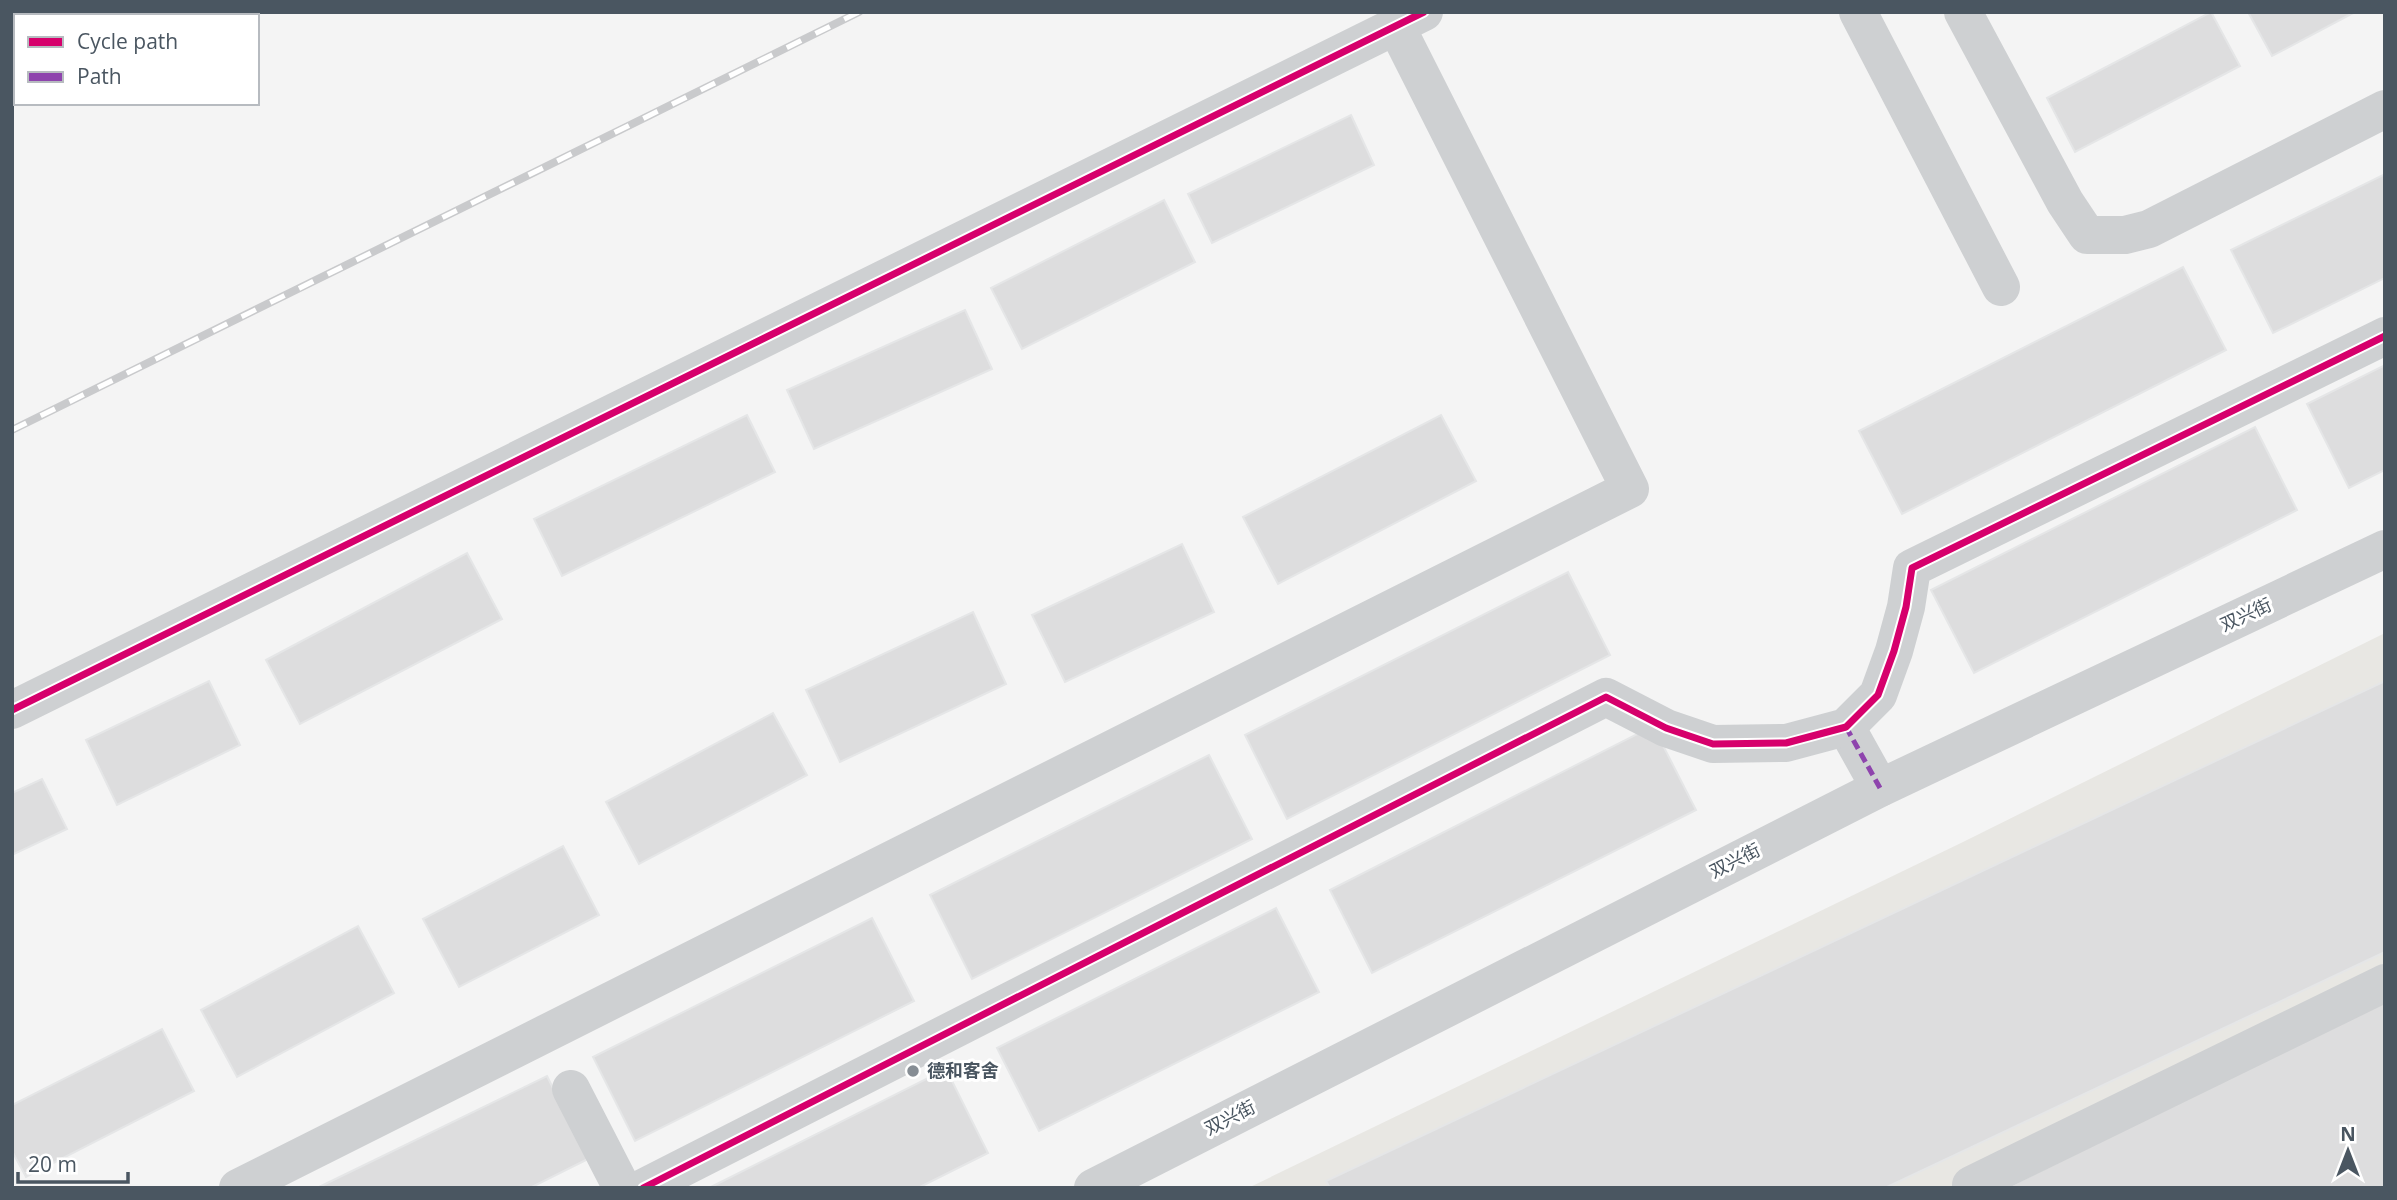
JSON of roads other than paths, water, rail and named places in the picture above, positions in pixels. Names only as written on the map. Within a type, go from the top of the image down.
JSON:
[{"type":"street","points":[[1858,12],[2001,287]]},
{"type":"street","points":[[1963,12],[2065,202],[2087,235],[2125,235],[2149,229],[2385,109]]},
{"type":"street","points":[[12,710],[1410,19],[1630,489],[238,1188]]},
{"type":"street","points":[[643,1188],[1605,697],[1666,727],[1713,744],[1786,743],[1846,727],[1878,695],[1906,607],[1912,568],[2385,335]]},
{"type":"street","name":"双兴街","points":[[1093,1188],[1880,788],[2385,549]]},
{"type":"street","points":[[1846,727],[1880,788]]},
{"type":"street","points":[[1971,1185],[2385,982]]},
{"type":"street","points":[[571,1089],[622,1188]]},
{"type":"railway","points":[[12,430],[859,12]]},
{"type":"place","name":"德和客舍","points":[[913,1071]]}]
